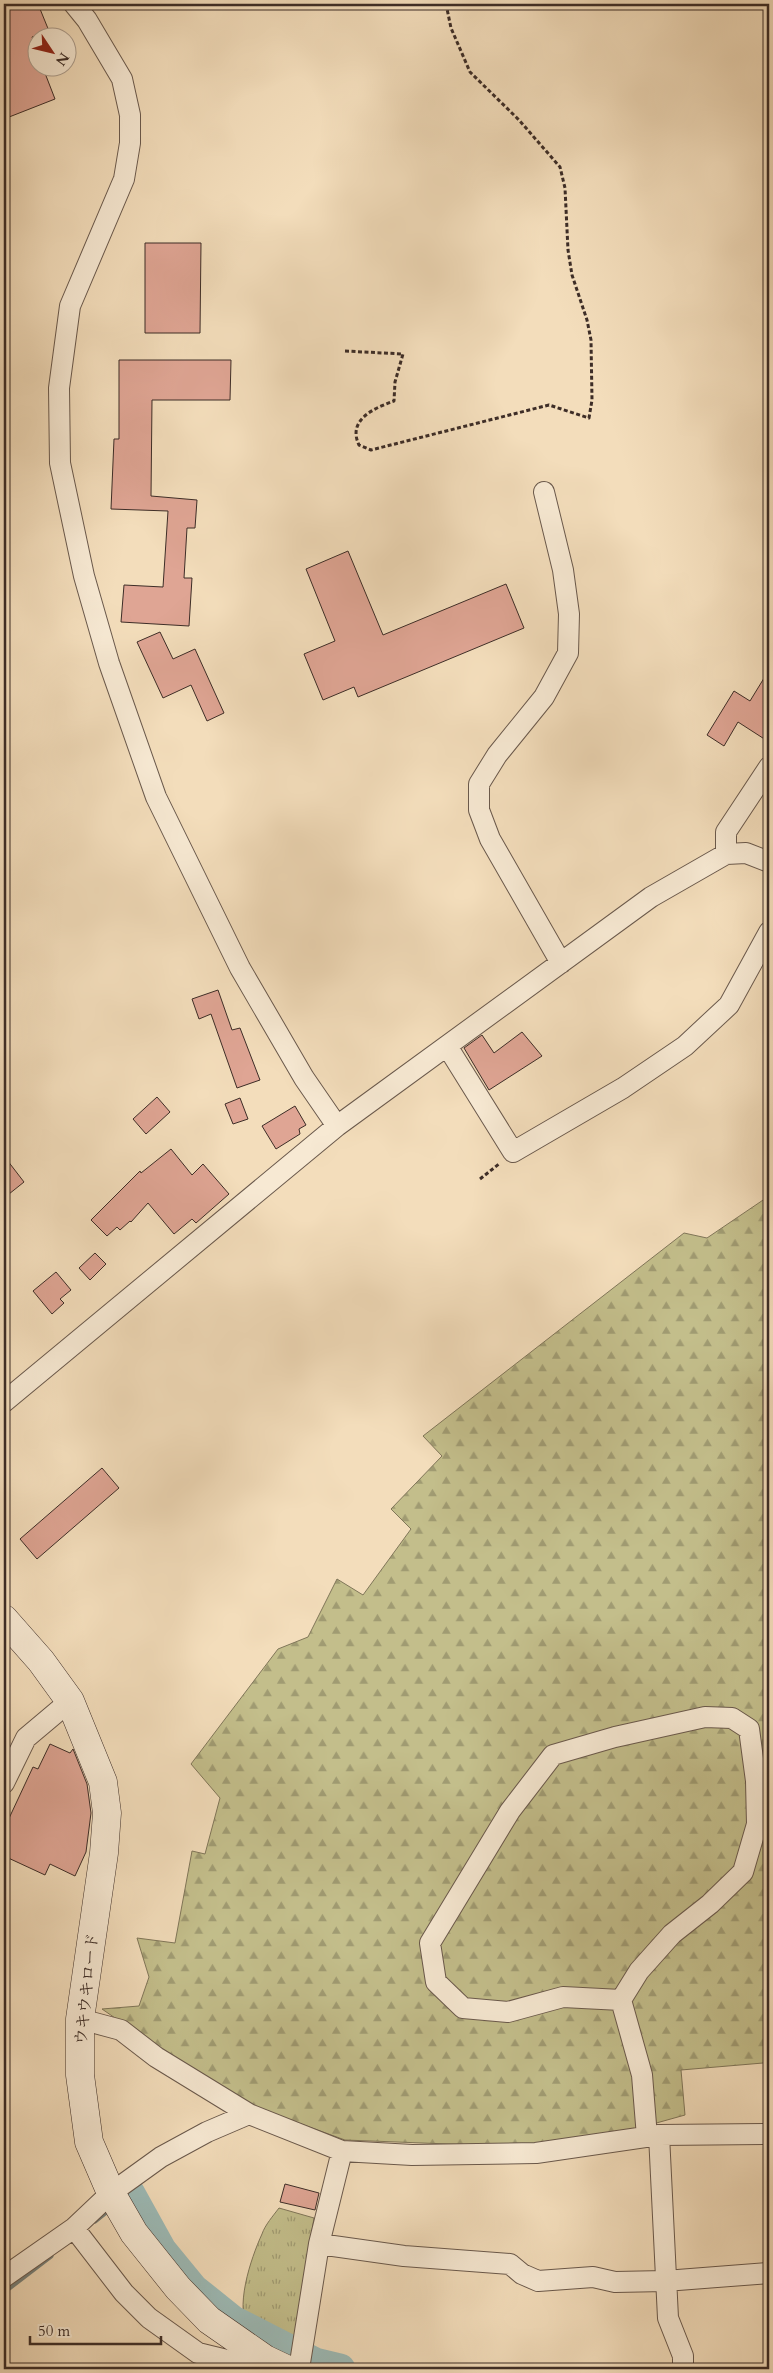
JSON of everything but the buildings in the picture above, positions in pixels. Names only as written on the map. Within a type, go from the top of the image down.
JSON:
[{"type":"street","points":[[74,4],[87,20],[122,79],[130,115],[130,143],[124,178],[70,306],[59,388],[60,462],[84,576],[109,663],[156,797],[240,968],[304,1078],[337,1126]]},
{"type":"street","points":[[544,492],[570,614],[568,652],[544,697],[497,755],[479,784],[478,810],[490,839],[561,963]]},
{"type":"street","points":[[726,854],[726,832],[769,767]]},
{"type":"street","points":[[4,1402],[337,1126],[651,897],[726,854],[746,853],[769,862]]},
{"type":"street","points":[[447,1046],[513,1152],[623,1088],[685,1046],[729,1005],[769,932]]},
{"type":"street","name":"ウキウキロード","points":[[4,1619],[41,1661],[70,1701],[103,1782],[107,1813],[104,1853],[80,2019],[80,2075],[89,2142],[111,2193],[134,2233],[178,2288],[209,2320],[276,2364]]},
{"type":"street","points":[[4,1783],[26,1738],[70,1701]]},
{"type":"street","points":[[621,2000],[563,1997],[508,2012],[463,2008],[436,1982],[430,1943],[510,1811],[554,1756],[615,1737],[705,1717],[732,1718],[748,1729],[756,1781],[757,1824],[742,1872],[710,1904],[672,1934],[639,1971],[621,2000],[642,2075],[653,2136],[668,2318],[683,2356],[683,2369]]},
{"type":"street","points":[[80,2019],[121,2030],[156,2057],[249,2114],[342,2151],[412,2155],[536,2153],[653,2136],[769,2134]]},
{"type":"street","points":[[4,2276],[74,2228],[111,2193],[162,2157],[207,2132],[249,2114]]},
{"type":"street","points":[[299,2369],[319,2244],[342,2151]]},
{"type":"street","points":[[74,2228],[124,2293],[149,2318],[198,2353],[235,2362],[276,2364]]},
{"type":"street","points":[[319,2244],[404,2256],[510,2264],[522,2274],[538,2281],[593,2277],[615,2282],[665,2281],[769,2273]]},
{"type":"path","points":[[344,351],[403,354],[395,382],[394,401],[371,409],[357,426],[355,437],[358,445],[371,450],[549,405],[589,418],[592,400],[590,340],[571,267],[565,188],[560,167],[519,120],[470,72],[451,28],[446,4]]},
{"type":"path","points":[[480,1179],[513,1152]]},
{"type":"green space","points":[[769,1196],[769,2058],[763,2063],[681,2070],[685,2115],[617,2134],[526,2147],[345,2140],[257,2108],[186,2067],[102,2009],[139,2006],[149,1977],[137,1938],[175,1943],[192,1851],[205,1854],[220,1798],[191,1764],[278,1649],[308,1637],[337,1579],[363,1595],[411,1529],[391,1509],[442,1456],[423,1436],[684,1233],[707,1238]]},
{"type":"green space","points":[[279,2208],[314,2218],[291,2360],[263,2344],[250,2333],[245,2323],[243,2311],[243,2298],[253,2256],[265,2227]]},
{"type":"waterway","points":[[130,2194],[161,2250],[193,2289],[233,2321],[315,2363],[340,2369]]},
{"type":"waterway","points":[[95,2221],[110,2209]]},
{"type":"waterway","points":[[4,2292],[51,2256]]}]
